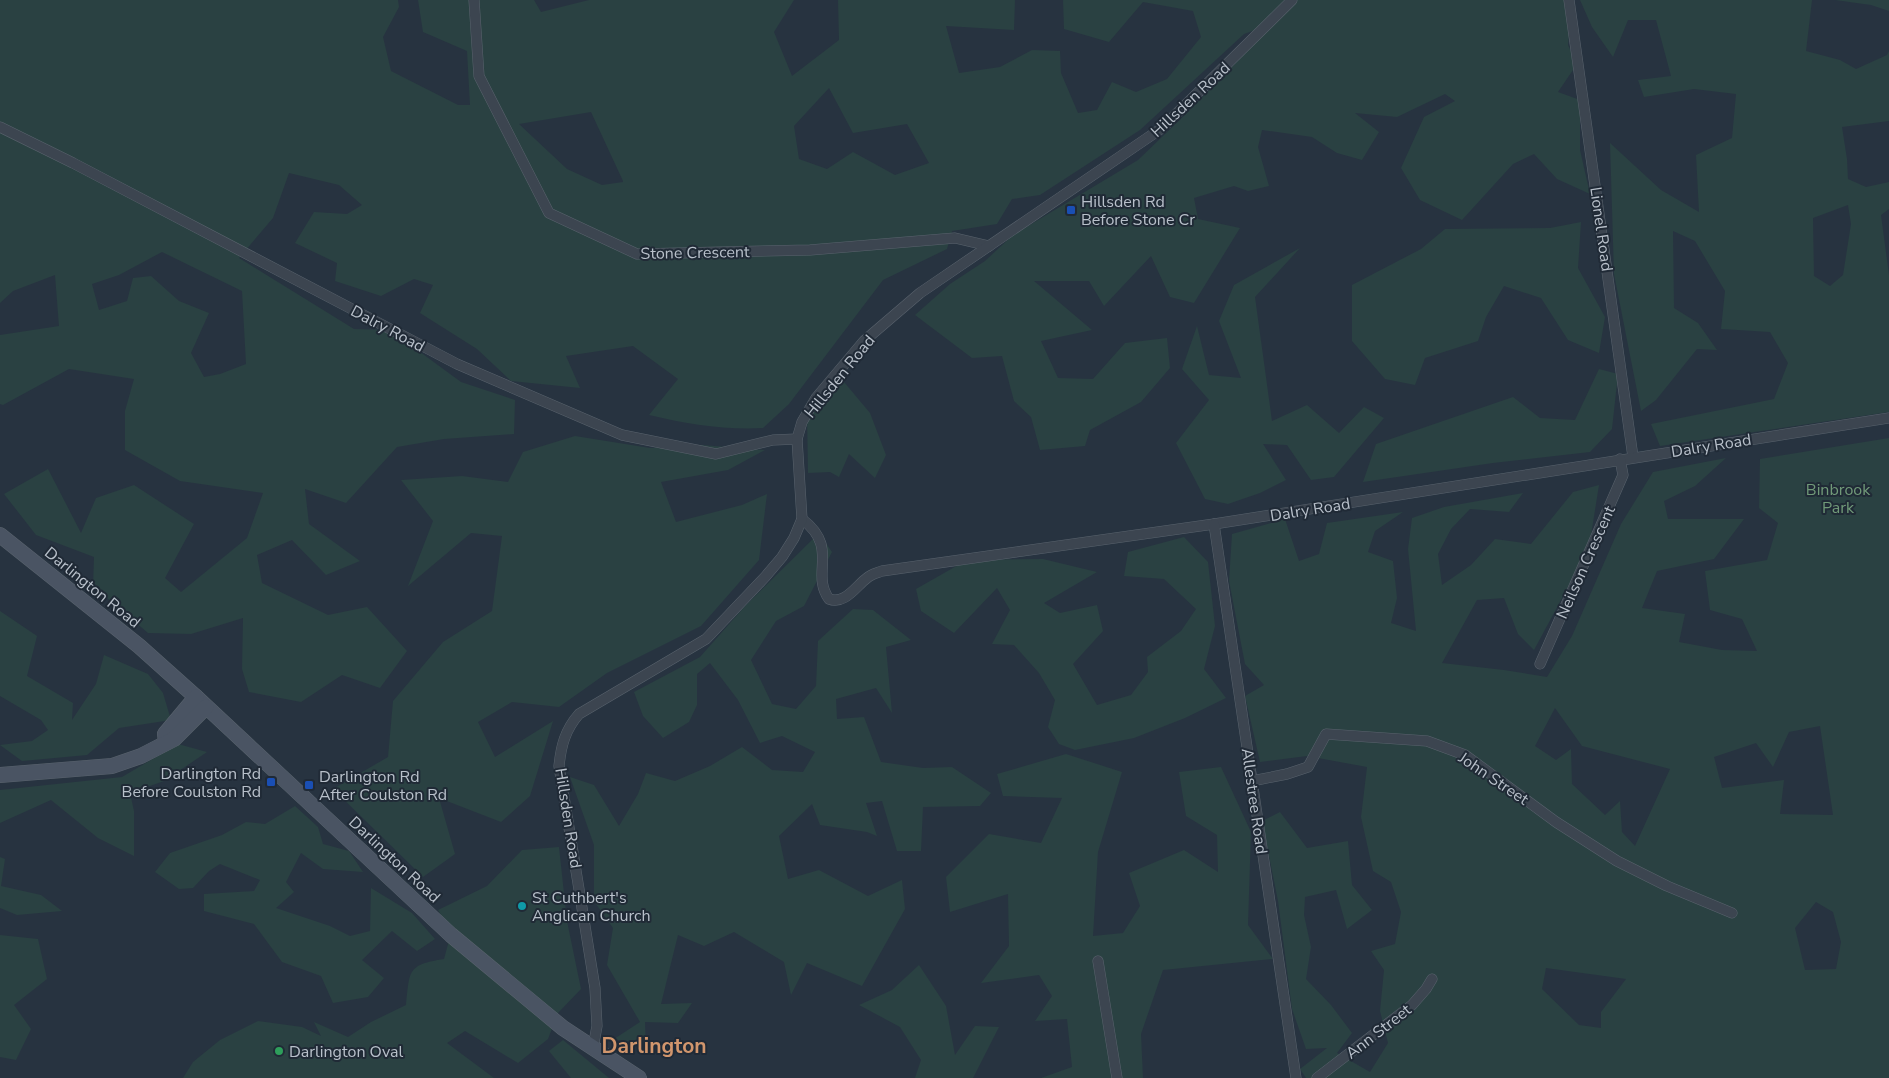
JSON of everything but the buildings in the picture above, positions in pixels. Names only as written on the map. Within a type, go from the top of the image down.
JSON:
[{"type":"street","name":"Stone Crescent","points":[[474,0],[478,76],[549,213],[637,254],[810,250],[955,238],[989,246]]},
{"type":"street","name":"Hillsden Road","points":[[593,1048],[597,1026],[595,988],[559,766],[561,747],[566,733],[579,714],[706,639],[776,563],[794,538],[802,519],[798,440],[802,422],[816,398],[864,341],[920,293],[1162,128],[1292,0]]},
{"type":"street","name":"Lionel Road","points":[[1569,0],[1633,457]]},
{"type":"street","name":"Dalry Road","points":[[0,127],[457,364],[622,435],[716,454],[773,440],[798,440]]},
{"type":"street","name":"Dalry Road","points":[[802,519],[812,527],[821,541],[823,585],[829,600],[833,601],[845,597],[868,576],[882,571],[1214,524],[1889,418]]},
{"type":"street","name":"Neilson Crescent","points":[[1540,664],[1623,475],[1620,460]]},
{"type":"street","name":"Allestree Road","points":[[1214,524],[1296,1078]]},
{"type":"street","name":"Darlington Road","points":[[0,535],[139,646],[451,935],[563,1028],[640,1078]]},
{"type":"street","points":[[0,775],[112,766],[141,756],[174,739],[201,702]]},
{"type":"street","name":"John Street","points":[[1252,781],[1287,774],[1308,767],[1326,734],[1427,741],[1465,755],[1556,822],[1617,861],[1667,886],[1732,914]]},
{"type":"street","points":[[1098,961],[1117,1078]]},
{"type":"street","name":"Ann Street","points":[[1317,1078],[1412,1005],[1426,990],[1432,979]]},
{"type":"green space","points":[[0,0],[398,0],[399,7],[383,37],[391,71],[458,105],[470,105],[467,51],[423,32],[418,0],[534,0],[541,12],[589,0],[794,0],[774,32],[792,76],[839,40],[838,0],[1015,0],[1014,30],[946,26],[959,73],[1000,67],[1032,50],[1060,51],[1061,73],[1078,113],[1097,110],[1112,82],[1136,92],[1167,79],[1201,37],[1193,11],[1143,2],[1109,42],[1064,29],[1063,0],[1567,0],[1571,15],[1568,45],[1577,64],[1558,92],[1580,100],[1580,150],[1590,194],[1557,179],[1534,154],[1513,164],[1462,220],[1420,200],[1401,168],[1424,117],[1455,101],[1445,94],[1397,117],[1355,113],[1379,132],[1362,160],[1337,153],[1312,137],[1262,130],[1258,147],[1269,186],[1248,191],[1234,186],[1194,198],[1198,219],[1240,228],[1194,303],[1170,297],[1151,256],[1104,306],[1089,281],[1034,281],[1092,330],[1041,341],[1058,378],[1093,379],[1125,343],[1167,338],[1170,368],[1141,402],[1090,430],[1085,446],[1040,450],[1031,417],[1014,401],[1002,356],[972,358],[915,315],[950,284],[985,261],[1013,235],[1138,160],[1275,23],[1244,34],[1140,130],[1040,195],[1012,199],[997,224],[952,231],[947,249],[883,280],[789,404],[763,428],[706,426],[649,415],[678,379],[633,346],[566,356],[580,388],[511,381],[477,349],[420,313],[433,285],[414,279],[381,296],[335,281],[337,263],[295,243],[314,212],[347,214],[362,205],[339,185],[289,173],[273,218],[239,258],[354,329],[390,330],[461,382],[515,400],[514,434],[444,439],[397,447],[346,503],[305,489],[309,524],[360,561],[326,575],[292,540],[257,555],[262,583],[328,615],[367,607],[407,651],[380,688],[342,675],[301,702],[249,692],[242,669],[243,618],[191,634],[148,633],[93,586],[94,557],[36,535],[4,494],[48,469],[81,533],[96,498],[134,485],[194,524],[165,578],[181,592],[247,538],[263,493],[180,481],[125,450],[125,411],[134,379],[69,369],[3,405],[0,404],[0,335],[59,326],[55,275],[13,291],[0,303]],"holes":[[[829,88],[853,133],[907,124],[929,163],[895,175],[853,152],[827,169],[799,159],[794,126]],[[591,112],[623,182],[602,185],[567,169],[519,124]],[[162,252],[242,291],[246,364],[220,374],[204,377],[191,353],[209,313],[179,301],[151,276],[133,278],[127,301],[99,310],[92,284],[119,275]]]},
{"type":"green space","points":[[1580,0],[1812,0],[1806,51],[1840,60],[1856,69],[1887,55],[1889,51],[1889,121],[1842,127],[1848,179],[1866,187],[1889,182],[1889,209],[1881,215],[1889,275],[1889,412],[1660,446],[1651,424],[1774,399],[1788,363],[1770,332],[1721,329],[1725,291],[1695,241],[1673,231],[1674,308],[1698,323],[1717,350],[1697,349],[1656,400],[1641,411],[1614,274],[1610,143],[1661,190],[1699,212],[1696,155],[1732,138],[1736,94],[1694,89],[1644,97],[1638,80],[1671,76],[1656,20],[1628,20],[1613,57],[1592,27]],"holes":[[[1848,205],[1851,224],[1843,275],[1830,286],[1814,276],[1813,218]]]},
{"type":"green space","points":[[1835,0],[1889,0],[1889,11],[1871,5]]},
{"type":"green space","points":[[1581,222],[1578,268],[1605,317],[1599,353],[1568,340],[1541,298],[1504,286],[1486,317],[1478,341],[1425,358],[1415,385],[1385,379],[1352,341],[1352,285],[1421,249],[1445,229],[1550,228]]},
{"type":"green space","points":[[1300,248],[1255,297],[1272,421],[1307,405],[1339,433],[1364,407],[1384,418],[1334,477],[1311,480],[1287,445],[1263,444],[1286,480],[1260,493],[1228,504],[1205,499],[1176,443],[1209,400],[1182,369],[1197,326],[1209,375],[1241,378],[1219,321],[1234,285]]},
{"type":"green space","points":[[1599,369],[1618,374],[1612,429],[1590,452],[1493,463],[1363,482],[1376,444],[1513,397],[1540,418],[1575,420]]},
{"type":"green space","points":[[844,382],[870,413],[886,455],[875,478],[849,454],[839,477],[830,472],[808,473],[807,413]]},
{"type":"green space","points":[[575,436],[650,448],[702,445],[765,450],[728,470],[661,482],[676,522],[742,505],[767,494],[759,560],[701,626],[607,673],[559,707],[512,702],[478,722],[495,757],[553,721],[530,796],[501,822],[439,798],[455,854],[423,877],[333,789],[388,757],[393,701],[443,642],[492,611],[502,536],[471,533],[408,586],[433,521],[401,480],[462,476],[508,482],[523,452]]},
{"type":"green space","name":"Binbrook Park","points":[[1889,438],[1889,1078],[1306,1078],[1300,1069],[1327,1048],[1306,1049],[1292,1009],[1278,901],[1262,821],[1280,812],[1307,848],[1348,841],[1352,885],[1372,910],[1347,929],[1336,890],[1305,897],[1304,915],[1311,947],[1306,979],[1331,1005],[1352,1033],[1337,1053],[1370,1072],[1388,1043],[1380,1011],[1384,970],[1371,951],[1395,944],[1401,912],[1391,882],[1373,871],[1361,817],[1367,767],[1307,756],[1260,762],[1245,696],[1264,685],[1245,664],[1229,581],[1232,534],[1285,519],[1299,561],[1319,554],[1327,523],[1403,512],[1375,531],[1368,552],[1393,561],[1397,598],[1391,623],[1416,631],[1408,549],[1412,518],[1444,507],[1523,493],[1509,512],[1470,509],[1451,529],[1438,554],[1442,585],[1471,565],[1495,539],[1531,544],[1573,492],[1599,485],[1589,548],[1534,650],[1518,634],[1504,598],[1477,600],[1442,663],[1547,677],[1572,636],[1621,524],[1653,472],[1726,458],[1695,486],[1664,501],[1668,519],[1744,519],[1714,559],[1657,571],[1642,608],[1685,614],[1679,642],[1722,650],[1757,651],[1742,619],[1710,610],[1705,571],[1767,560],[1778,523],[1759,508],[1760,459]],"holes":[[[1555,708],[1582,746],[1670,769],[1635,846],[1622,832],[1620,801],[1605,815],[1572,784],[1571,749],[1556,760],[1535,746]],[[1820,726],[1833,815],[1780,814],[1784,780],[1722,788],[1714,757],[1756,743],[1773,767],[1789,732]],[[1816,902],[1833,912],[1841,942],[1836,969],[1805,970],[1795,928]],[[1546,968],[1626,979],[1601,1012],[1601,1028],[1579,1025],[1542,989]]]},
{"type":"green space","points":[[819,533],[832,552],[804,606],[776,621],[751,660],[772,704],[796,709],[816,686],[818,641],[853,609],[873,610],[911,640],[886,647],[892,713],[876,688],[836,699],[837,719],[864,717],[881,762],[923,768],[952,767],[991,793],[980,806],[923,807],[921,851],[897,851],[882,801],[866,803],[877,836],[867,832],[820,825],[812,804],[779,836],[788,879],[819,870],[868,896],[902,880],[905,909],[862,986],[807,963],[791,995],[784,962],[734,932],[704,946],[678,935],[661,1004],[692,1003],[678,1023],[645,1022],[646,1047],[614,1039],[640,1022],[607,965],[613,928],[594,901],[594,845],[570,777],[594,785],[619,826],[638,794],[646,773],[675,781],[710,766],[742,747],[772,770],[803,772],[815,752],[782,736],[760,743],[738,700],[710,663],[697,674],[697,705],[689,722],[663,738],[643,716],[634,692],[700,657],[746,605]]},
{"type":"green space","points":[[1184,537],[1208,562],[1215,626],[1204,669],[1226,698],[1185,718],[1134,738],[1075,750],[1059,744],[1048,727],[1055,700],[1039,673],[1014,645],[992,644],[1010,610],[997,588],[954,633],[921,611],[916,589],[967,560],[1043,559],[1097,572],[1044,603],[1060,613],[1097,605],[1103,631],[1073,664],[1097,705],[1131,695],[1148,672],[1147,657],[1181,631],[1196,609],[1164,579],[1124,576],[1128,552]]},
{"type":"green space","points":[[0,611],[37,636],[27,676],[73,703],[72,720],[96,684],[104,655],[148,674],[163,693],[171,720],[119,728],[87,755],[22,761],[0,745],[32,741],[48,730],[41,720],[0,696]]},
{"type":"green space","points":[[178,744],[207,752],[164,781],[130,793],[134,811],[134,856],[98,838],[51,800],[0,823],[0,790],[122,777]]},
{"type":"green space","points":[[1066,754],[1122,772],[1098,852],[1093,936],[1123,933],[1140,906],[1129,873],[1184,850],[1218,872],[1217,835],[1186,816],[1179,772],[1221,767],[1251,832],[1248,925],[1273,959],[1163,970],[1141,1034],[1143,1078],[1041,1078],[1072,1067],[1067,1019],[1035,1021],[1052,996],[1039,975],[981,983],[1009,946],[1008,894],[950,912],[946,877],[989,834],[1041,843],[1062,798],[1003,796],[997,774]]},
{"type":"green space","points":[[295,806],[318,827],[323,844],[349,851],[363,872],[323,869],[301,853],[286,882],[294,892],[276,908],[330,926],[350,936],[370,931],[371,888],[412,913],[435,939],[417,951],[392,931],[362,960],[384,978],[368,997],[333,1003],[321,976],[282,962],[254,924],[204,911],[204,894],[254,891],[260,880],[220,864],[209,871],[193,888],[179,889],[155,872],[170,853],[222,835],[246,822],[265,824]]},
{"type":"green space","points":[[559,847],[567,921],[581,989],[558,1013],[548,1039],[518,1063],[465,1031],[447,1043],[494,1078],[183,1078],[193,1062],[220,1040],[258,1021],[302,1027],[321,1036],[314,1022],[348,1037],[371,1022],[406,1005],[408,984],[413,971],[423,964],[444,959],[451,933],[438,910],[487,886],[522,850]]},
{"type":"green space","points":[[0,857],[5,859],[1,886],[41,895],[62,911],[17,915],[0,908]]},
{"type":"green space","points":[[0,935],[38,939],[47,979],[14,1005],[31,1029],[16,1060],[0,1057]]},
{"type":"green space","points":[[919,965],[946,1006],[955,1055],[975,1026],[999,1027],[973,1078],[915,1078],[921,1060],[900,1027],[859,1005],[892,990]]},
{"type":"green space","points":[[563,1040],[609,1078],[571,1078],[549,1051]]},
{"type":"place","name":"Hillsden Rd Before Stone Cr","points":[[1071,210]]},
{"type":"place","name":"Darlington Rd Before Coulston Rd","points":[[271,782]]},
{"type":"place","name":"Darlington Rd After Coulston Rd","points":[[309,785]]},
{"type":"place","name":"St Cuthbert's Anglican Church","points":[[522,906]]},
{"type":"place","name":"Darlington Oval","points":[[279,1051]]},
{"type":"district","name":"Darlington","points":[[654,1046]]}]
